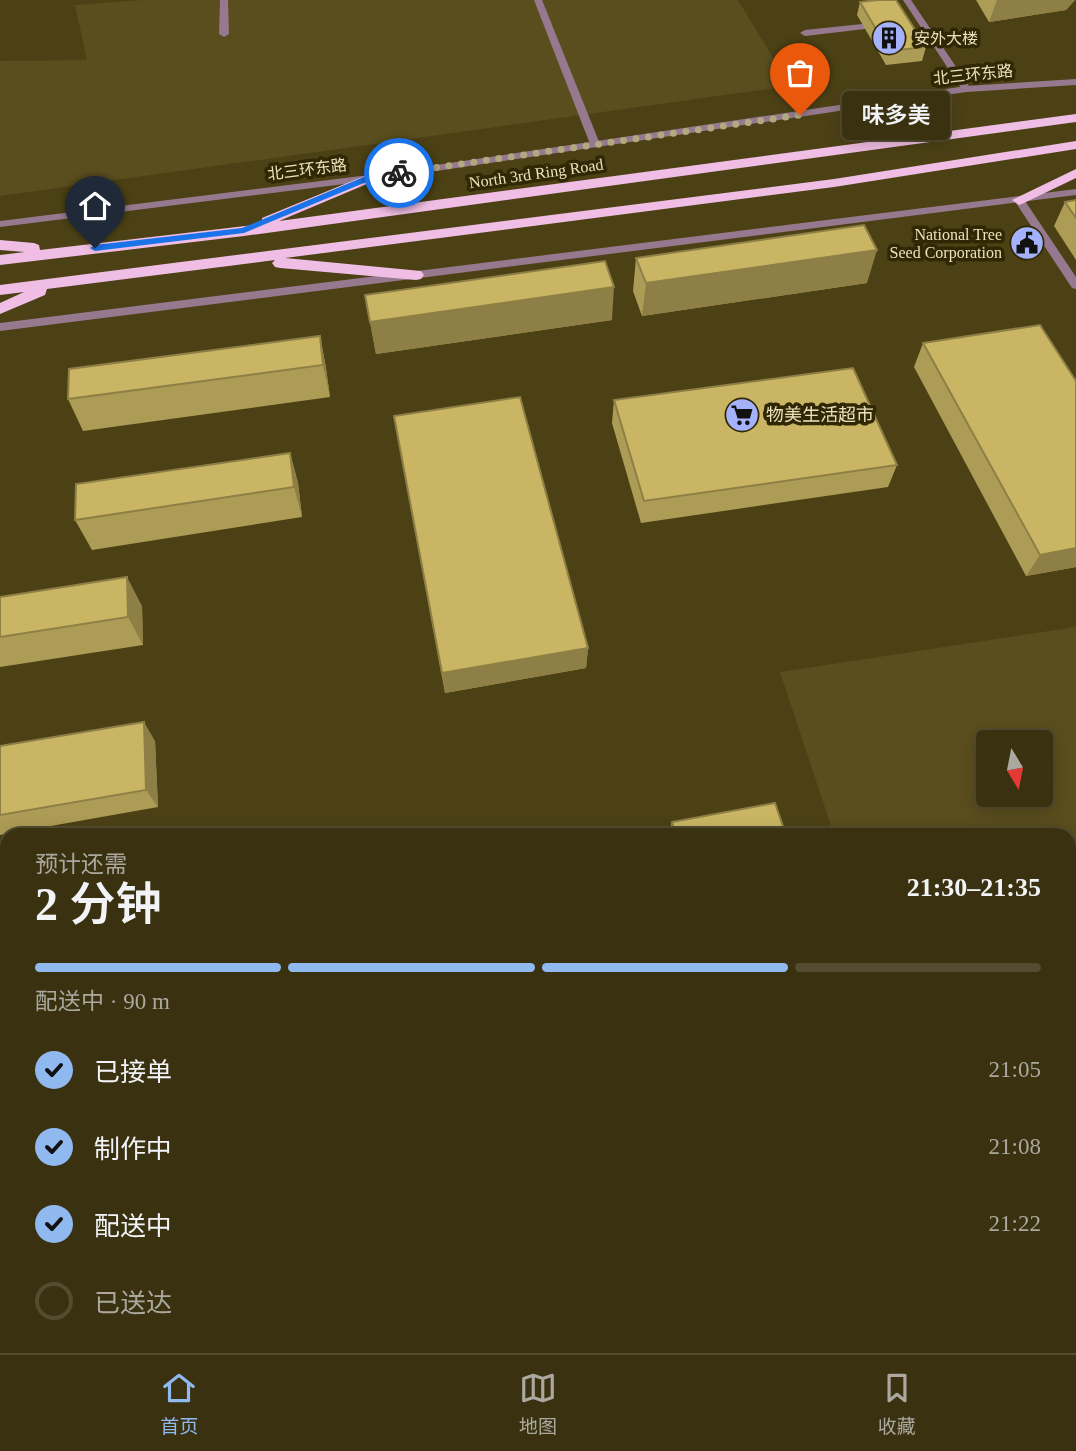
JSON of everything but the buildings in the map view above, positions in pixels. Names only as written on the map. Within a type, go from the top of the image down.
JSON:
[{"type":"highway","name":"North 3rd Ring Road","points":[[0,260],[244,230],[1076,118]]},
{"type":"highway","points":[[0,290],[821,185],[1076,145]]},
{"type":"highway","points":[[1019,200],[1076,173]]},
{"type":"highway","points":[[244,230],[369,177]]},
{"type":"highway","points":[[0,245],[70,251]]},
{"type":"highway","points":[[244,259],[416,275]]},
{"type":"highway","points":[[0,309],[59,283]]},
{"type":"street","points":[[224,0],[224,34]]},
{"type":"street","points":[[538,0],[594,144]]},
{"type":"street","points":[[907,0],[916,22],[966,89]]},
{"type":"street","points":[[805,33],[862,27]]},
{"type":"street","points":[[1005,86],[1076,76]]},
{"type":"street","name":"北三环东路","points":[[0,224],[369,177],[966,89],[1076,82]]},
{"type":"street","points":[[0,327],[1076,192]]},
{"type":"street","points":[[1019,200],[1076,285]]},
{"type":"shaded area","points":[[143,0],[738,0],[790,86],[0,196],[0,61],[87,60],[75,5]]},
{"type":"shaded area","points":[[1076,627],[1076,828],[832,828],[780,672]]},
{"type":"way so far","points":[[399,173],[800,115]]},
{"type":"place","name":"安外大楼","points":[[889,38]]},
{"type":"place","name":"味多美","points":[[800,115]]},
{"type":"place","name":"National Tree Seed Corporation","points":[[1027,243]]},
{"type":"place","name":"物美生活超市","points":[[742,415]]},
{"type":"route","points":[[95,248],[244,230],[369,177],[399,173]]}]
